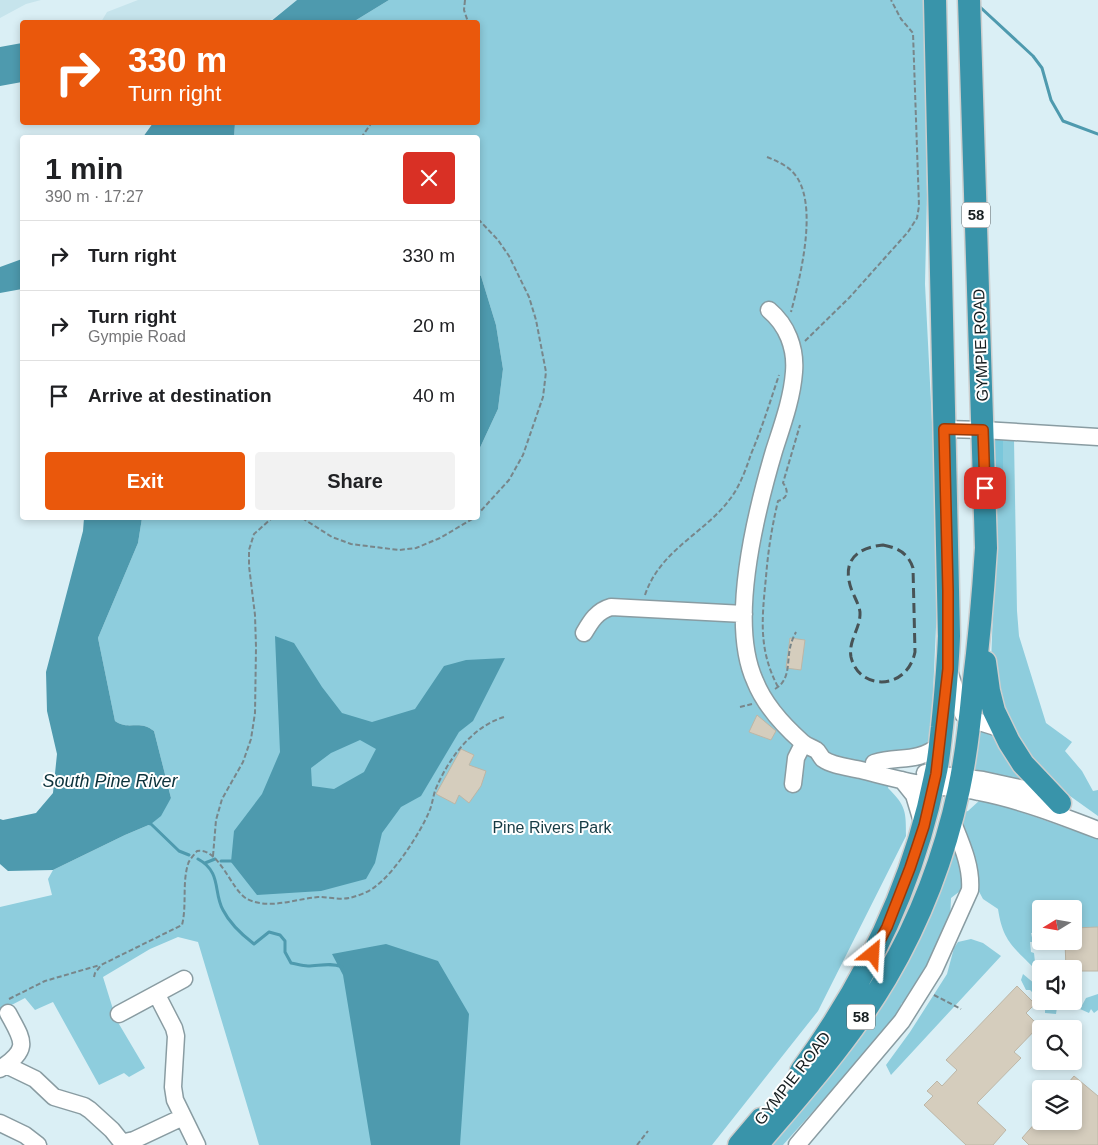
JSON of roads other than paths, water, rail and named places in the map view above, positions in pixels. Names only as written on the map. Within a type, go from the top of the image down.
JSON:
[{"type":"highway","name":"GYMPIE ROAD","points":[[739,1145],[796,1079],[823,1041],[860,981],[887,927],[910,868],[924,826],[935,780],[948,669],[948,591],[935,0]]},
{"type":"highway","name":"GYMPIE ROAD","points":[[757,1145],[844,1041],[886,977],[922,906],[935,871],[960,782],[970,719],[979,638],[986,548],[970,0]]},
{"type":"highway","points":[[979,638],[994,711],[1002,729],[1023,764],[1060,803]]},
{"type":"street","points":[[769,310],[781,321],[786,330],[793,351],[794,373],[792,387],[758,512],[750,558],[744,614],[744,646],[755,682],[763,696],[778,717],[810,747],[823,758],[841,766],[902,780],[935,780],[1024,789],[1060,803],[1098,824]]},
{"type":"street","points":[[944,429],[1098,437]]},
{"type":"street","points":[[584,633],[595,616],[604,610],[619,607],[744,614]]},
{"type":"street","name":"GYMPIE ROAD","points":[[948,669],[963,714],[970,719]]},
{"type":"street","points":[[970,719],[1002,729]]},
{"type":"street","points":[[874,763],[888,759],[916,758],[940,745]]},
{"type":"street","points":[[793,784],[796,758],[810,747],[829,750],[935,780]]},
{"type":"street","points":[[902,780],[914,795],[924,826]]},
{"type":"street","points":[[960,782],[1098,830]]},
{"type":"street","points":[[797,1145],[902,1020],[934,970],[970,890],[971,880],[965,854],[951,818]]},
{"type":"street","points":[[119,1014],[184,979]]},
{"type":"street","points":[[157,994],[176,1036],[173,1087],[175,1100],[198,1145]]},
{"type":"street","points":[[8,1006],[23,1044],[21,1050],[3,1067],[35,1079],[54,1097],[84,1106],[112,1130],[120,1140],[125,1142],[134,1140],[183,1117]]},
{"type":"street","points":[[0,1123],[16,1139],[38,1145]]},
{"type":"water","points":[[297,0],[389,0],[356,20],[272,20]]},
{"type":"water","points":[[20,43],[20,82],[0,86],[0,47]]},
{"type":"water","points":[[152,125],[235,125],[234,135],[144,135]]},
{"type":"water","points":[[20,260],[20,289],[0,293],[0,267]]},
{"type":"water","points":[[480,275],[496,325],[503,369],[498,409],[480,448]]},
{"type":"water","name":"South Pine River","points":[[84,520],[142,520],[138,543],[98,638],[115,721],[125,725],[144,726],[154,731],[171,798],[161,816],[151,824],[53,870],[8,871],[0,864],[0,819],[36,813],[53,793],[57,754],[47,711],[46,672],[83,531]]},
{"type":"water","points":[[275,636],[294,643],[322,687],[342,713],[372,722],[415,709],[444,666],[466,660],[505,658],[473,721],[459,732],[421,796],[401,807],[382,833],[375,863],[366,879],[321,891],[257,895],[231,862],[234,831],[262,794],[280,752]],"holes":[[[360,740],[376,749],[364,772],[334,789],[312,786],[311,768],[331,753]]]},
{"type":"water","points":[[386,944],[438,961],[469,1014],[460,1145],[371,1145],[343,975],[332,954]]},
{"type":"waterway","points":[[980,7],[1033,56],[1042,68],[1051,100],[1063,121],[1098,134]]},
{"type":"waterway","points":[[147,823],[151,824],[179,851],[189,855]]},
{"type":"waterway","points":[[198,859],[211,870],[220,903],[229,920],[236,929],[254,944],[269,932],[280,935],[285,941],[285,952],[291,963],[306,966],[329,964],[342,967]]},
{"type":"waterway","points":[[205,863],[215,859]]},
{"type":"waterway","points":[[221,861],[234,861]]},
{"type":"railway","points":[[883,545],[902,552],[908,558],[913,568],[915,652],[910,665],[903,674],[893,680],[883,682],[873,681],[863,676],[856,668],[851,657],[851,645],[859,623],[860,612],[852,591],[848,572],[853,558],[858,553],[865,549],[883,545]]},
{"type":"park label","name":"Pine Rivers Park","points":[[552,827]]}]
